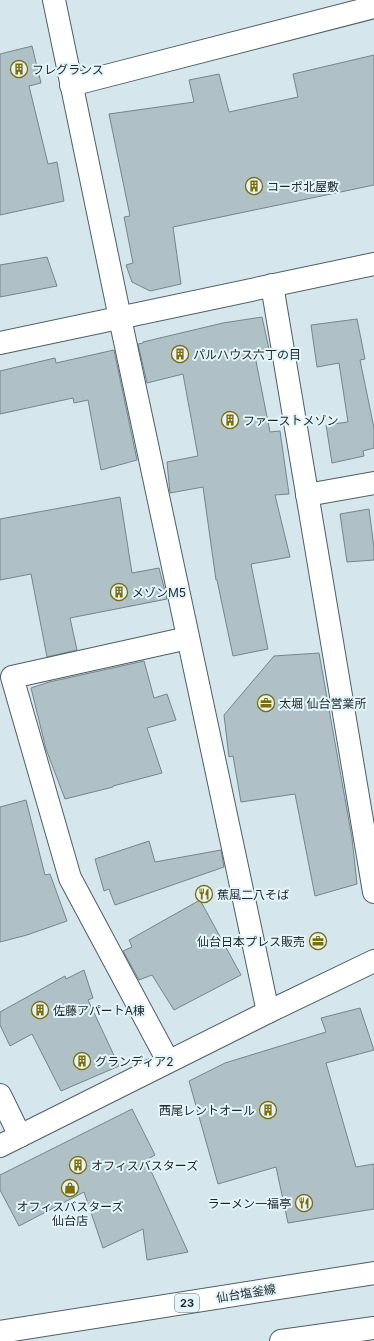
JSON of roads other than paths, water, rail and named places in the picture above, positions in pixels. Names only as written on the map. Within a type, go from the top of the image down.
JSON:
[{"type":"street","points":[[54,0],[120,318],[268,1012]]},
{"type":"street","points":[[71,85],[372,5]]},
{"type":"street","points":[[0,343],[374,264]]},
{"type":"street","points":[[272,285],[374,892]]},
{"type":"street","points":[[307,495],[374,483]]},
{"type":"street","points":[[168,1061],[70,878],[12,677],[188,638]]},
{"type":"street","points":[[0,1146],[168,1061],[374,961]]},
{"type":"street","points":[[0,1095],[20,1136]]},
{"type":"street","name":"仙台塩釜線","points":[[0,1332],[374,1273]]},
{"type":"street","points":[[281,1341],[374,1328]]},
{"type":"place","name":"フレグランス","points":[[19,69]]},
{"type":"place","name":"コーポ北屋敷","points":[[254,186]]},
{"type":"place","name":"パルハウス六丁の目","points":[[180,354]]},
{"type":"place","name":"ファーストメゾン","points":[[230,420]]},
{"type":"place","name":"メゾンM5","points":[[119,592]]},
{"type":"place","name":"太堀 仙台営業所","points":[[266,703]]},
{"type":"place","name":"蕉風二八そば","points":[[204,894]]},
{"type":"place","name":"仙台日本プレス販売","points":[[318,941]]},
{"type":"place","name":"佐藤アパートA棟","points":[[40,1010]]},
{"type":"place","name":"グランディア2","points":[[82,1061]]},
{"type":"place","name":"西尾レントオール","points":[[268,1110]]},
{"type":"place","name":"オフィスバスターズ","points":[[78,1165]]},
{"type":"place","name":"オフィスバスターズ 仙台店","points":[[70,1188]]},
{"type":"place","name":"ラーメン一福亭","points":[[304,1203]]}]
